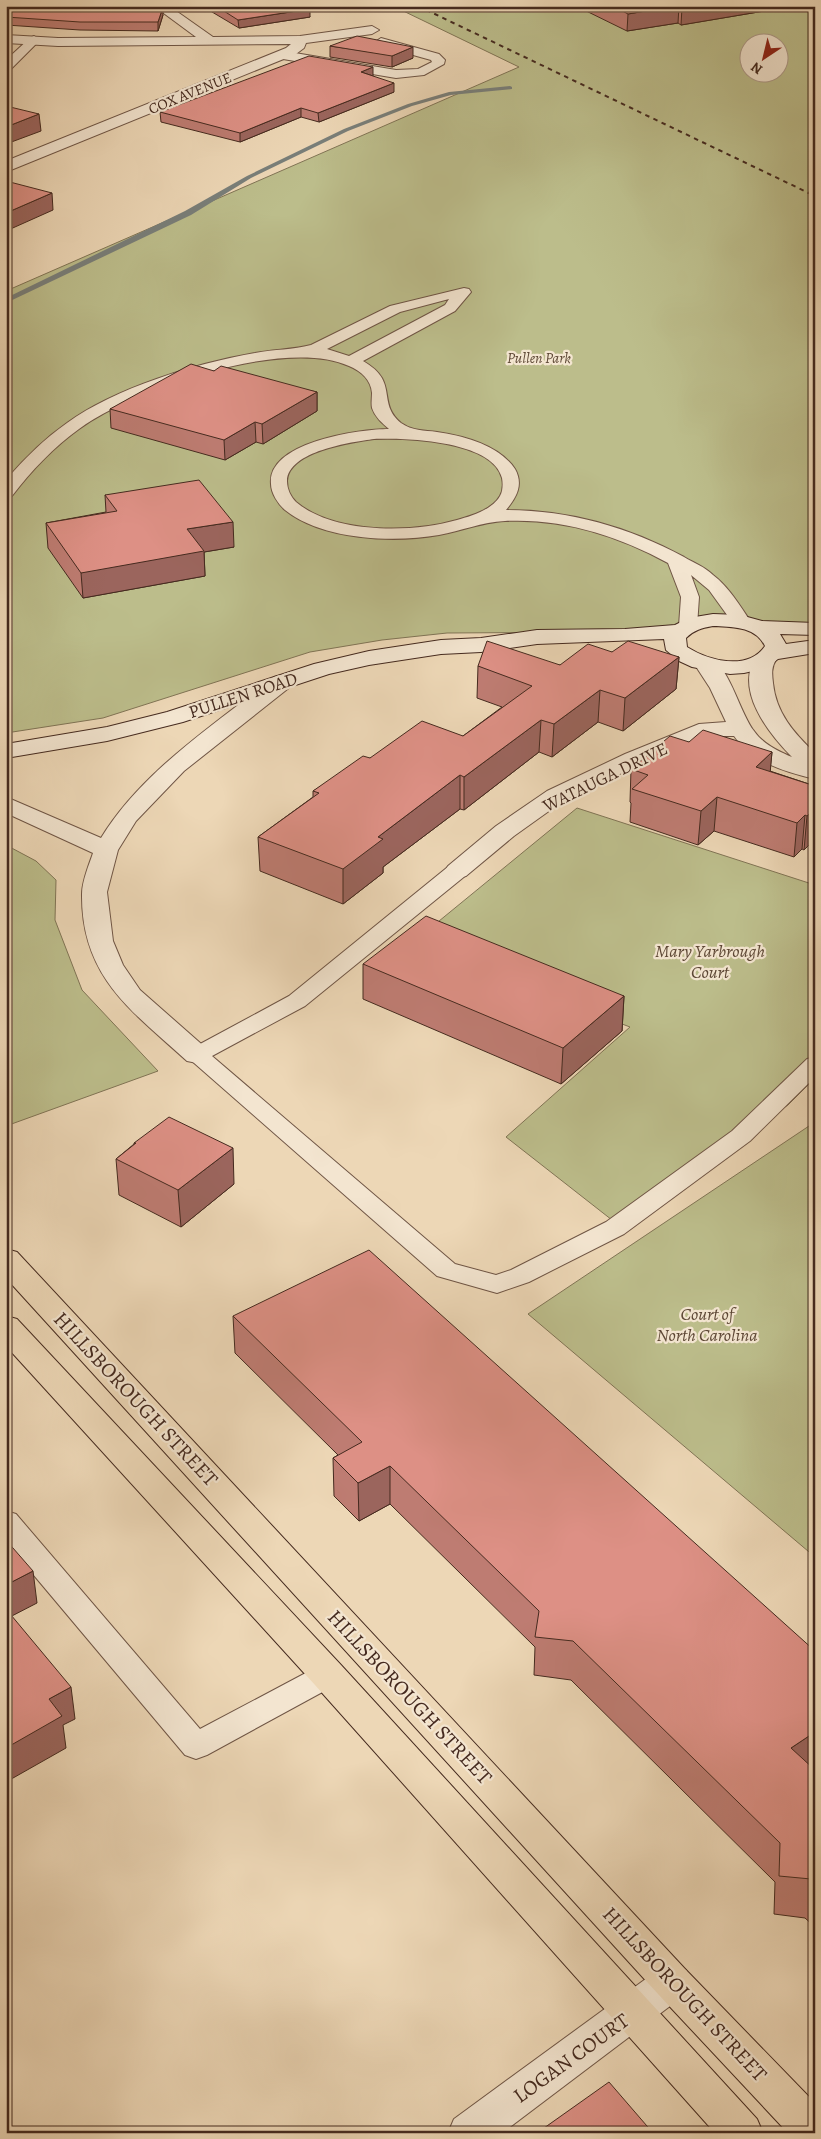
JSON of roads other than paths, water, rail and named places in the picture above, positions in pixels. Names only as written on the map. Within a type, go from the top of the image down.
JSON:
[{"type":"main road","name":"HILLSBOROUGH STREET","points":[[6,1260],[672,1982],[815,2132]]},
{"type":"main road","points":[[6,1326],[328,1675],[742,2133]]},
{"type":"street","points":[[160,6],[212,42]]},
{"type":"street","points":[[6,39],[212,42],[300,40],[372,30]]},
{"type":"street","name":"COX AVENUE","points":[[6,167],[283,55],[300,45],[300,40]]},
{"type":"street","name":"PULLEN ROAD","points":[[6,751],[61,743],[175,717],[322,669],[369,658],[441,647],[481,645],[538,637],[625,635],[684,628],[713,620],[750,624]]},
{"type":"street","points":[[750,624],[815,629]]},
{"type":"street","points":[[750,624],[768,633],[774,639],[776,646],[761,665],[761,693],[778,728],[786,739],[815,766]]},
{"type":"street","points":[[684,628],[675,636],[677,650],[684,656]]},
{"type":"street","name":"PULLEN ROAD","points":[[481,645],[538,649],[626,650],[684,656],[706,665]]},
{"type":"street","points":[[706,665],[738,667],[815,646]]},
{"type":"street","points":[[706,665],[720,682],[740,729],[748,740],[784,763],[815,772]]},
{"type":"street","points":[[197,1054],[130,995],[110,965],[100,941],[94,892],[106,850],[126,817],[153,787],[176,766],[282,682]]},
{"type":"street","name":"WATAUGA DRIVE","points":[[457,871],[505,832],[555,796],[634,759],[707,729],[740,729]]},
{"type":"street","points":[[6,804],[106,850]]},
{"type":"street","name":"LOGAN COURT","points":[[469,2133],[672,1982]]},
{"type":"lane","points":[[283,55],[396,74],[420,72],[438,64],[439,60],[436,57],[348,34]]},
{"type":"lane","points":[[6,67],[34,40]]},
{"type":"lane","points":[[6,492],[46,449],[81,420],[119,400],[153,386],[204,369],[326,345],[401,306],[464,292],[450,308],[351,361]]},
{"type":"lane","points":[[303,351],[317,352],[351,361],[373,375],[378,381],[380,407],[388,419],[406,434]]},
{"type":"lane","points":[[350,437],[380,407]]},
{"type":"lane","points":[[484,517],[502,504],[511,491],[511,477],[503,464],[486,452],[464,443],[436,437],[406,434],[350,437],[317,446],[296,457],[283,470],[278,483],[283,498],[299,512],[323,523],[343,528],[387,534],[440,530],[484,517],[509,515],[560,519],[633,538],[660,550],[712,583],[750,624]]},
{"type":"lane","points":[[511,491],[532,505],[560,519]]},
{"type":"lane","points":[[676,560],[690,597],[684,628]]},
{"type":"lane","points":[[457,871],[297,1002],[197,1054],[446,1270],[497,1284],[520,1276],[615,1228],[741,1136],[815,1064]]},
{"type":"lane","points":[[6,1522],[196,1746],[328,1675]]},
{"type":"waterway","points":[[6,301],[188,213],[249,177],[346,130],[410,105],[451,93],[510,88]]},
{"type":"railway","points":[[418,6],[815,196]]},
{"type":"park label","name":"Pullen Park","points":[[539,358]]},
{"type":"park label","name":"Mary Yarbrough Court","points":[[710,961]]},
{"type":"park label","name":"Court of North Carolina","points":[[707,1324]]}]
